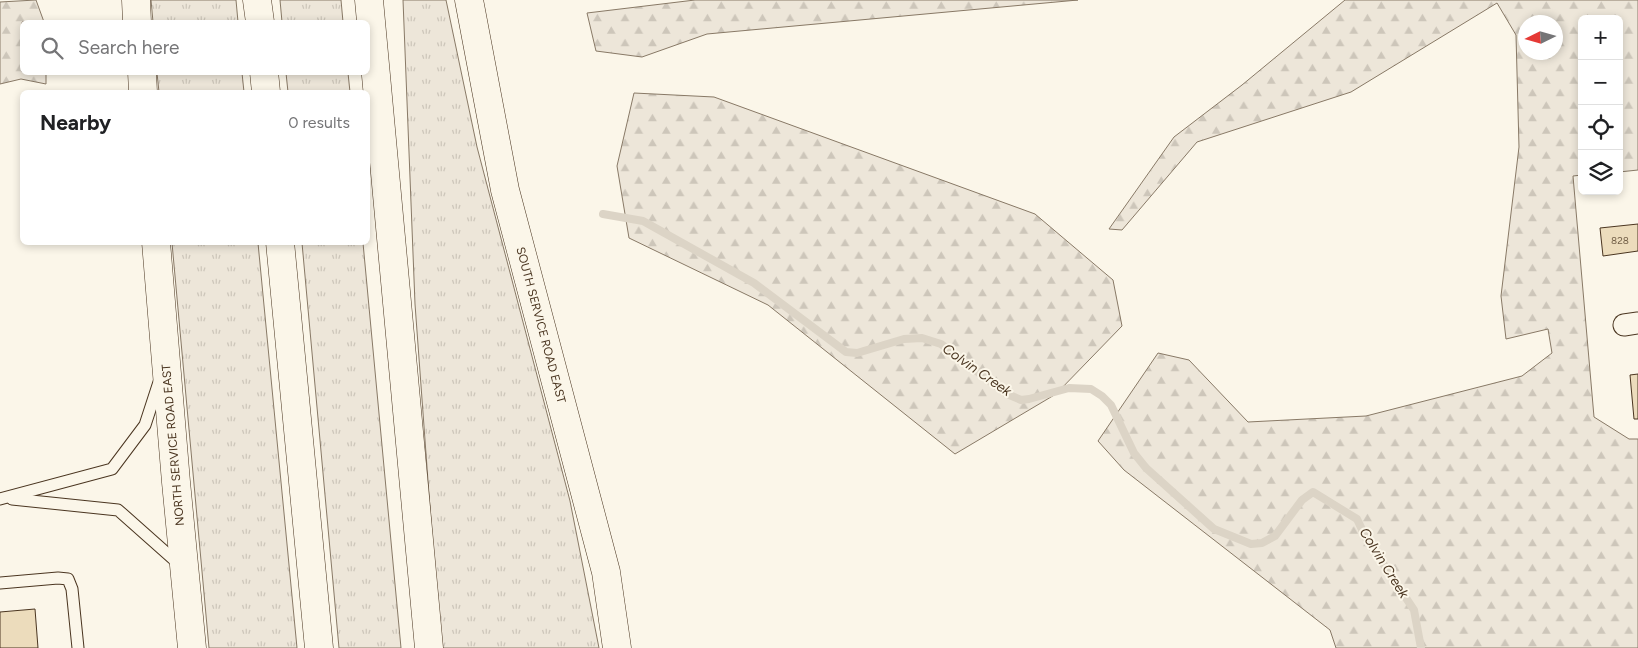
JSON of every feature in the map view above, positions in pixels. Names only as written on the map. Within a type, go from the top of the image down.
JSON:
[{"type":"main road","points":[[136,0],[138,20]]},
{"type":"main road","points":[[258,0],[260,20]]},
{"type":"main road","points":[[369,0],[429,648]]},
{"type":"main road","name":"SOUTH SERVICE ROAD EAST","points":[[469,0],[505,190],[606,572],[617,648]]},
{"type":"main road","points":[[142,75],[143,90]]},
{"type":"main road","points":[[264,75],[266,90]]},
{"type":"main road","name":"NORTH SERVICE ROAD EAST","points":[[156,245],[165,361],[192,648]]},
{"type":"main road","points":[[280,245],[319,648]]},
{"type":"lane","points":[[3,499],[112,469],[145,425],[165,361]]},
{"type":"lane","points":[[3,499],[118,510],[184,568]]},
{"type":"lane","points":[[0,583],[58,578],[68,579],[72,589],[78,648]]},
{"type":"green space","points":[[36,0],[43,20],[20,20],[20,75],[46,75],[46,84],[21,79],[0,84],[0,2]]},
{"type":"green space","points":[[151,0],[236,0],[238,20],[153,20]]},
{"type":"green space","points":[[280,0],[341,0],[343,20],[282,20]]},
{"type":"green space","points":[[403,0],[446,0],[477,147],[570,501],[599,648],[442,648],[415,304]]},
{"type":"green space","points":[[695,0],[1078,0],[707,34],[642,57],[596,51],[587,13]]},
{"type":"green space","points":[[1345,0],[1638,0],[1638,170],[1623,172],[1623,15],[1578,15],[1578,175],[1573,176],[1594,417],[1629,439],[1638,439],[1638,648],[1336,648],[1330,630],[1124,470],[1098,441],[1158,353],[1189,360],[1248,422],[1366,416],[1522,376],[1552,353],[1548,329],[1506,339],[1501,296],[1519,147],[1516,35],[1497,3],[1351,92],[1197,142],[1122,230],[1109,229],[1174,137],[1242,85]]},
{"type":"green space","points":[[157,75],[242,75],[244,90],[159,90]]},
{"type":"green space","points":[[286,75],[348,75],[350,90],[288,90]]},
{"type":"green space","points":[[634,93],[714,97],[1035,214],[1113,280],[1122,326],[1056,394],[955,454],[768,305],[629,238],[617,166]]},
{"type":"green space","points":[[172,245],[258,245],[297,648],[209,648]]},
{"type":"green space","points":[[302,245],[363,245],[401,648],[339,648]]},
{"type":"building","points":[[1638,224],[1638,251],[1603,256],[1600,228]]},
{"type":"building","points":[[1638,374],[1638,419],[1634,419],[1630,375]]},
{"type":"building","points":[[35,609],[38,648],[0,648],[0,612]]},
{"type":"waterway","name":"Colvin Creek","points":[[603,214],[643,221],[754,283],[846,352],[857,353],[904,339],[922,338],[941,344],[1007,394],[1021,400],[1069,388],[1091,389],[1111,405],[1134,453],[1146,468],[1214,529],[1251,544],[1262,543],[1275,536],[1302,500],[1313,492],[1357,519],[1366,538],[1414,610],[1421,648]]}]
